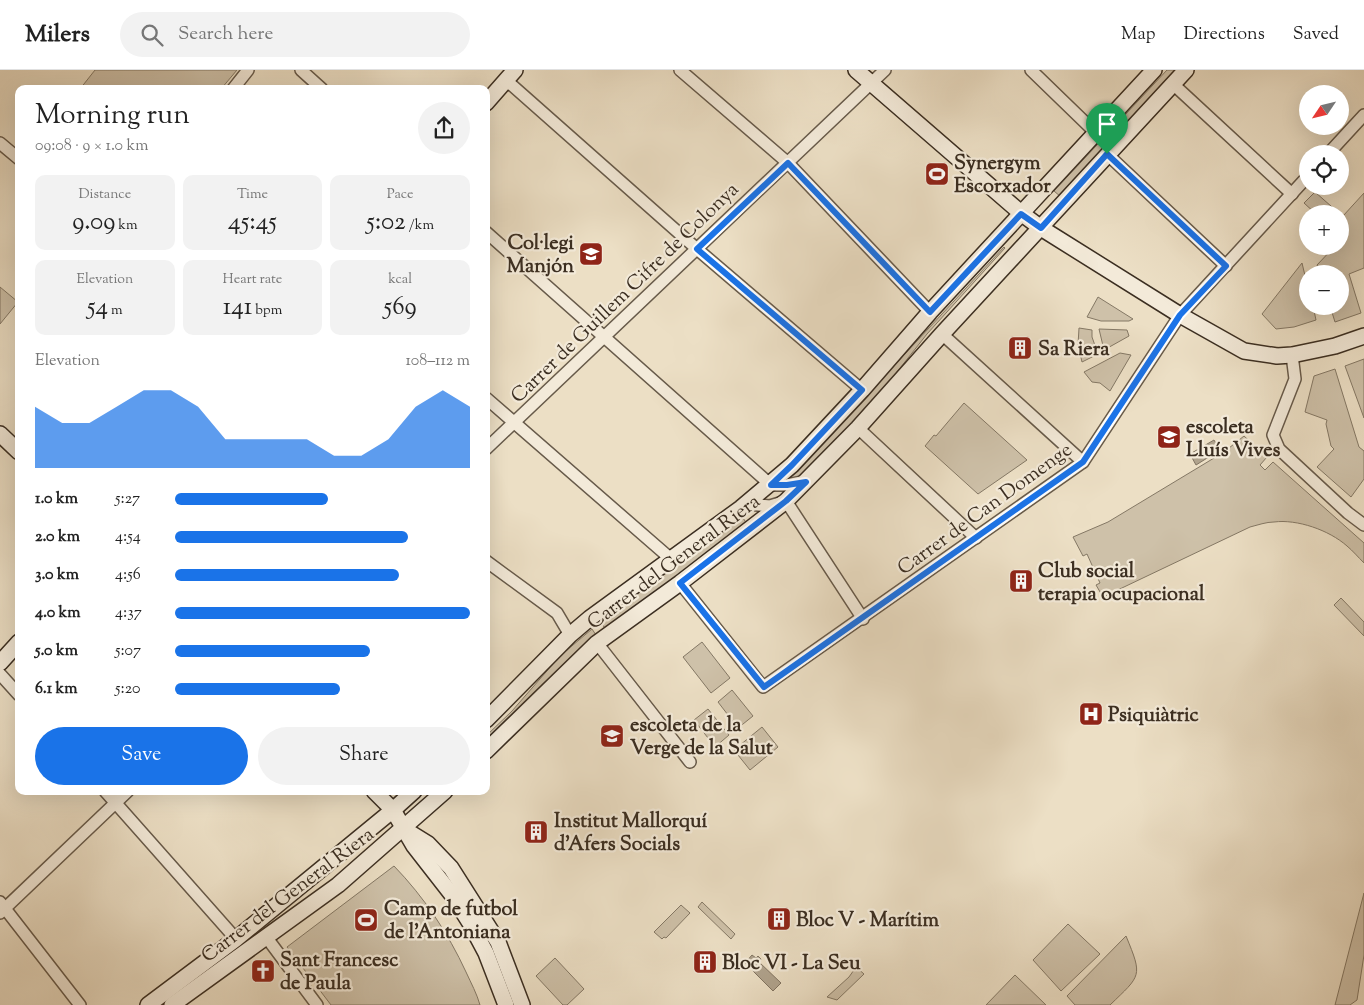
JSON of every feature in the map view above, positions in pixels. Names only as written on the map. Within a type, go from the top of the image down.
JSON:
[{"type":"main road","points":[[856,70],[1021,214],[1180,315],[1244,351],[1278,356],[1292,355],[1334,346],[1364,336]]},
{"type":"main road","name":"Carrer del General Riera","points":[[490,716],[570,635],[590,618],[746,504],[771,485],[792,465],[862,390],[930,312],[1154,70]]},
{"type":"main road","name":"Carrer del General Riera","points":[[490,747],[597,643],[680,583],[786,501],[806,482],[858,428],[942,334],[1186,70]]},
{"type":"main road","points":[[490,98],[510,75]]},
{"type":"main road","points":[[0,434],[15,448]]},
{"type":"main road","points":[[0,663],[15,646]]},
{"type":"main road","points":[[378,795],[393,810],[414,846],[453,896],[470,923],[486,952],[506,1005]]},
{"type":"main road","name":"Carrer del General Riera","points":[[148,1005],[236,939],[410,795]]},
{"type":"main road","name":"Carrer del General Riera","points":[[172,1005],[338,885],[441,795]]},
{"type":"main road","points":[[404,829],[428,844],[451,868],[498,942],[522,1005]]},
{"type":"street","points":[[236,85],[248,70]]},
{"type":"street","points":[[301,70],[318,85]]},
{"type":"street","points":[[680,70],[788,163],[930,312]]},
{"type":"street","name":"Carrer de Guillem Cifre de Colonya","points":[[490,445],[885,70]]},
{"type":"street","points":[[1031,70],[1096,133]]},
{"type":"street","points":[[510,75],[697,249],[862,390]]},
{"type":"street","points":[[1173,84],[1292,194]]},
{"type":"street","points":[[1336,145],[1364,115]]},
{"type":"street","points":[[0,143],[15,156]]},
{"type":"street","points":[[1107,154],[1226,266]]},
{"type":"street","name":"Carrer de Can Domenge","points":[[680,583],[764,687],[1083,462],[1180,315],[1299,186]]},
{"type":"street","points":[[490,236],[771,485],[806,482]]},
{"type":"street","points":[[942,334],[1083,462]]},
{"type":"street","points":[[1292,355],[1295,379],[1273,435],[1279,449],[1348,514],[1364,525]]},
{"type":"street","points":[[490,401],[671,560]]},
{"type":"street","points":[[858,428],[976,538]]},
{"type":"street","points":[[746,504],[770,506],[786,501],[863,618]]},
{"type":"street","points":[[490,564],[557,613],[570,635]]},
{"type":"street","points":[[597,643],[690,762]]},
{"type":"street","points":[[0,674],[15,691]]},
{"type":"street","points":[[109,795],[236,939]]},
{"type":"street","points":[[80,1005],[2,907],[124,795]]},
{"type":"street","points":[[267,938],[317,1005]]},
{"type":"shaded area","points":[[95,70],[237,70],[224,85],[83,85]]},
{"type":"shaded area","points":[[1167,70],[1177,70],[1061,197],[1054,191]]},
{"type":"shaded area","points":[[1364,193],[1364,268],[1349,274],[1349,265],[1317,265],[1326,255],[1349,255],[1349,209]]},
{"type":"shaded area","points":[[1312,195],[1318,195],[1330,205],[1306,205],[1304,203]]},
{"type":"shaded area","points":[[1004,247],[927,334],[889,382],[813,467],[801,476],[792,478],[791,477]]},
{"type":"shaded area","points":[[1299,267],[1299,315],[1315,315],[1316,320],[1294,327],[1276,329],[1262,314]]},
{"type":"shaded area","points":[[1349,274],[1361,313],[1335,322],[1333,315],[1349,315]]},
{"type":"shaded area","points":[[0,287],[15,300],[15,306],[0,324]]},
{"type":"shaded area","points":[[1098,297],[1133,319],[1129,321],[1101,321],[1087,317]]},
{"type":"shaded area","points":[[1079,328],[1092,330],[1092,337],[1098,354],[1082,362],[1078,345]]},
{"type":"shaded area","points":[[1099,329],[1127,330],[1129,336],[1104,350]]},
{"type":"shaded area","points":[[1120,353],[1131,355],[1110,391],[1100,383],[1092,382],[1084,372]]},
{"type":"shaded area","points":[[1364,359],[1364,418],[1345,366]]},
{"type":"shaded area","points":[[1335,369],[1359,447],[1364,451],[1364,479],[1351,497],[1317,467],[1334,449],[1331,446],[1326,424],[1327,420],[1305,412],[1314,376]]},
{"type":"shaded area","points":[[964,403],[1027,460],[978,494],[925,446]]},
{"type":"shaded area","points":[[1244,436],[1267,457],[1260,465],[1265,470],[1273,462],[1364,543],[1364,563],[1340,540],[1322,531],[1293,522],[1268,522],[1250,527],[1103,597],[1096,585],[1100,583],[1087,554],[1083,556],[1073,537],[1108,522],[1224,452]]},
{"type":"shaded area","points":[[1214,440],[1220,450],[1196,465],[1190,454]]},
{"type":"shaded area","points":[[743,518],[747,524],[605,628],[600,622],[635,595]]},
{"type":"shaded area","points":[[1341,598],[1364,622],[1364,636],[1334,605]]},
{"type":"shaded area","points":[[592,629],[596,635],[573,655],[490,737],[490,732],[512,711],[560,656]]},
{"type":"shaded area","points":[[702,642],[730,678],[711,693],[683,657]]},
{"type":"shaded area","points":[[732,690],[753,716],[738,728],[718,702]]},
{"type":"shaded area","points":[[708,709],[729,735],[715,747],[694,720]]},
{"type":"shaded area","points":[[762,727],[778,747],[750,770],[734,750]]},
{"type":"shaded area","name":"Camp de futbol de l’Antoniana","points":[[394,866],[415,890],[443,929],[474,988],[480,1005],[331,1005],[287,947]]},
{"type":"shaded area","points":[[1364,893],[1364,955],[1357,1000],[1350,1005],[1335,1005]]},
{"type":"shaded area","points":[[702,902],[735,934],[731,939],[698,907]]},
{"type":"shaded area","points":[[681,905],[690,913],[666,938],[662,939],[654,932]]},
{"type":"shaded area","points":[[1068,924],[1100,954],[1061,991],[1033,960]]},
{"type":"shaded area","points":[[1126,936],[1137,968],[1133,981],[1110,1005],[1075,1005],[1067,996]]},
{"type":"shaded area","points":[[752,955],[756,958],[758,956],[761,959],[759,962],[781,983],[773,991],[745,963]]},
{"type":"shaded area","points":[[555,958],[584,989],[567,1005],[563,1005],[536,976]]},
{"type":"shaded area","points":[[856,967],[864,974],[837,1000],[827,997],[849,977]]},
{"type":"shaded area","points":[[1015,975],[1046,1005],[986,1005]]},
{"type":"place","name":"Synergym Escorxador","points":[[937,174]]},
{"type":"place","name":"Col·legi Manjón","points":[[591,254]]},
{"type":"place","name":"Sa Riera","points":[[1020,348]]},
{"type":"place","name":"escoleta Lluís Vives","points":[[1169,437]]},
{"type":"place","name":"Club social terapia ocupacional","points":[[1021,581]]},
{"type":"place","name":"Psiquiàtric","points":[[1091,714]]},
{"type":"place","name":"escoleta de la Verge de la Salut","points":[[612,736]]},
{"type":"place","name":"Institut Mallorquí d'Afers Socials","points":[[536,832]]},
{"type":"place","name":"Bloc V - Marítim","points":[[779,919]]},
{"type":"place","name":"Camp de futbol de l’Antoniana","points":[[366,920]]},
{"type":"place","name":"Bloc VI - La Seu","points":[[705,962]]},
{"type":"place","name":"Sant Francesc de Paula","points":[[263,971]]},
{"type":"route","points":[[1107,154],[1226,266],[1180,315],[1083,462],[764,687],[680,583],[786,501],[806,482],[771,485],[862,390],[697,249],[788,163],[930,312],[1021,214],[1041,228],[1107,154]]}]
